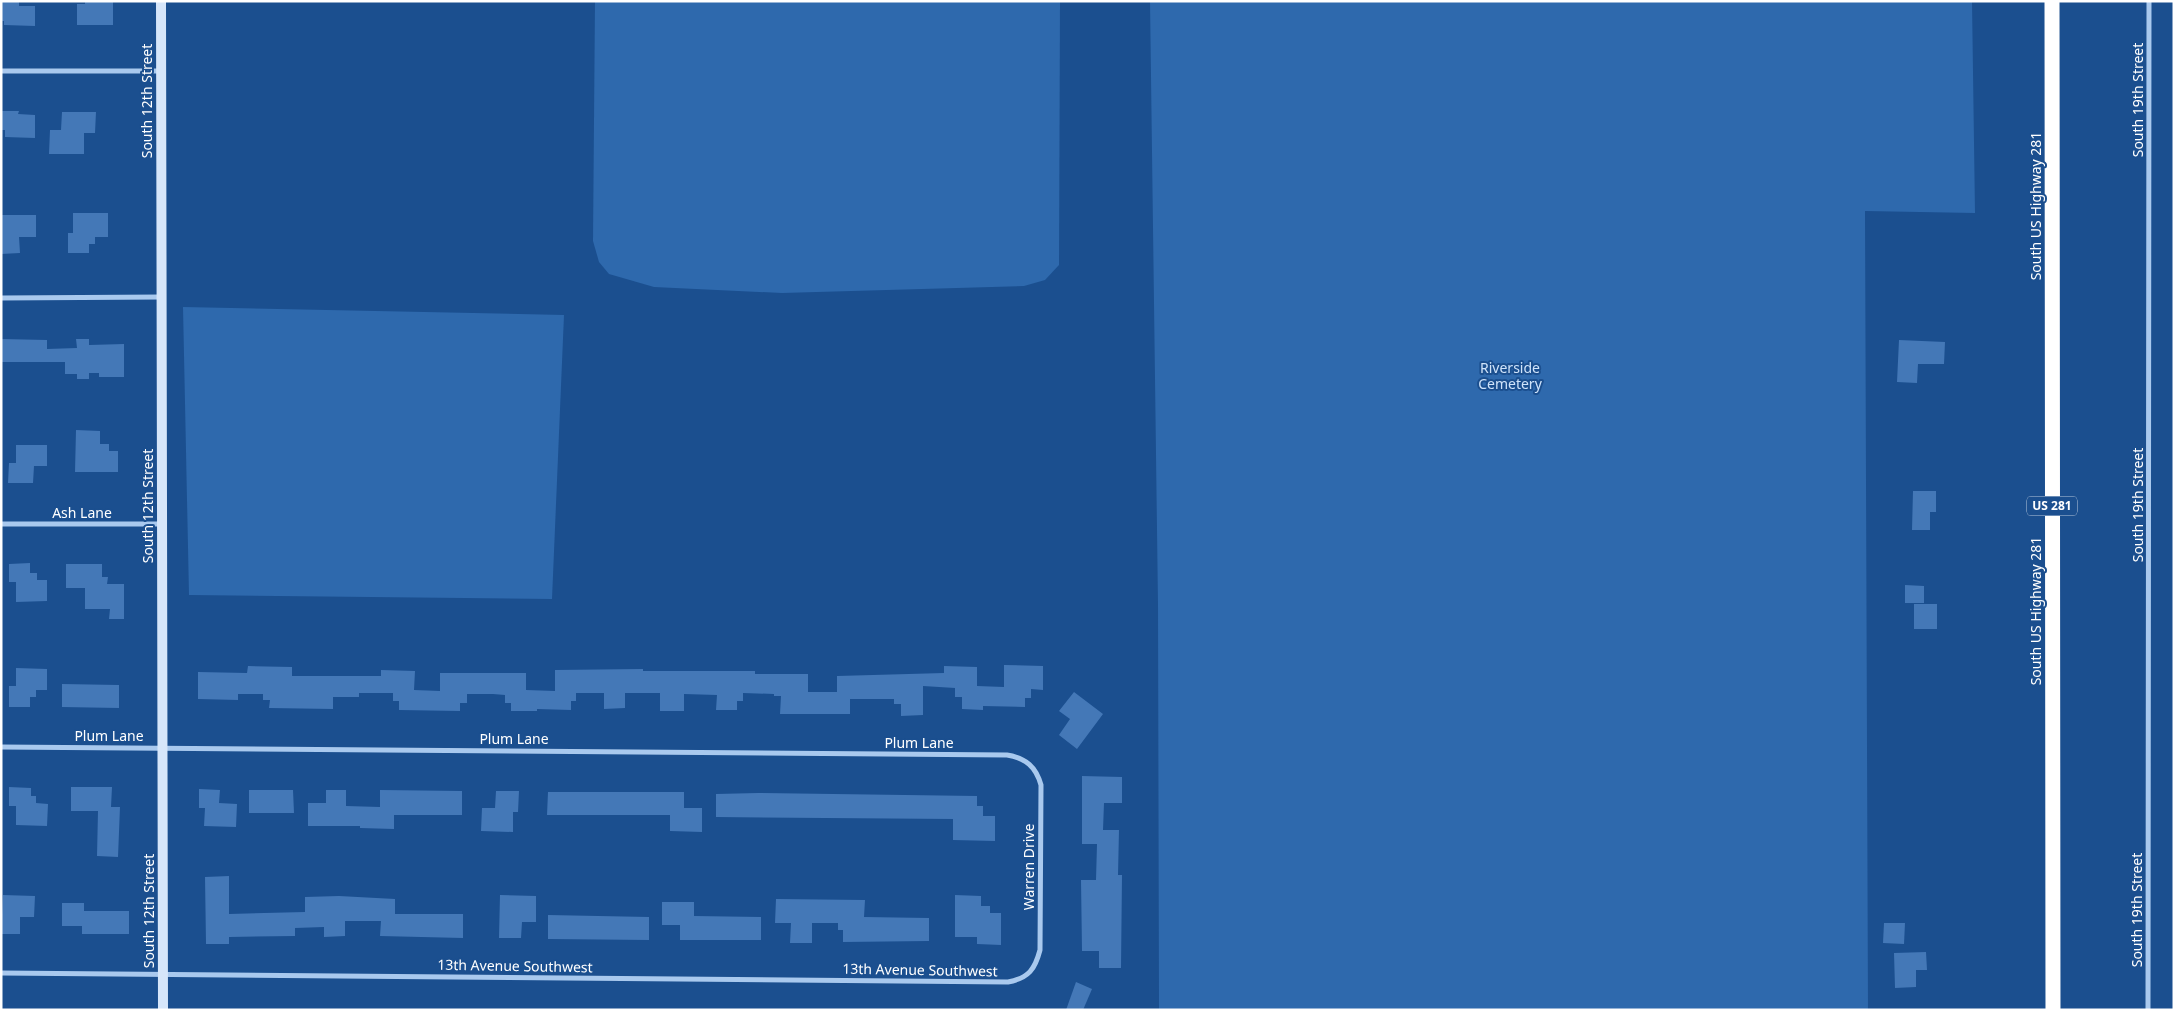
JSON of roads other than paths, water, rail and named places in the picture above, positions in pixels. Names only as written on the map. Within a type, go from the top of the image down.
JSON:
[{"type":"highway","name":"South US Highway 281","points":[[2052,1],[2053,1010]]},
{"type":"street","name":"South 12th Street","points":[[161,1],[163,1010]]},
{"type":"street","name":"South 19th Street","points":[[2148,1010],[2149,1]]},
{"type":"street","points":[[1,71],[161,71]]},
{"type":"street","points":[[1,298],[162,297]]},
{"type":"street","name":"Ash Lane","points":[[1,524],[162,524]]},
{"type":"street","name":"Plum Lane","points":[[1,747],[1007,755],[1020,757],[1026,761]]},
{"type":"street","name":"Warren Drive","points":[[1026,761],[1038,775],[1041,785],[1040,950],[1035,967],[1028,975]]},
{"type":"street","name":"13th Avenue Southwest","points":[[1,973],[1008,982],[1028,975]]},
{"type":"park label","name":"Riverside Cemetery","points":[[1510,376]]}]
